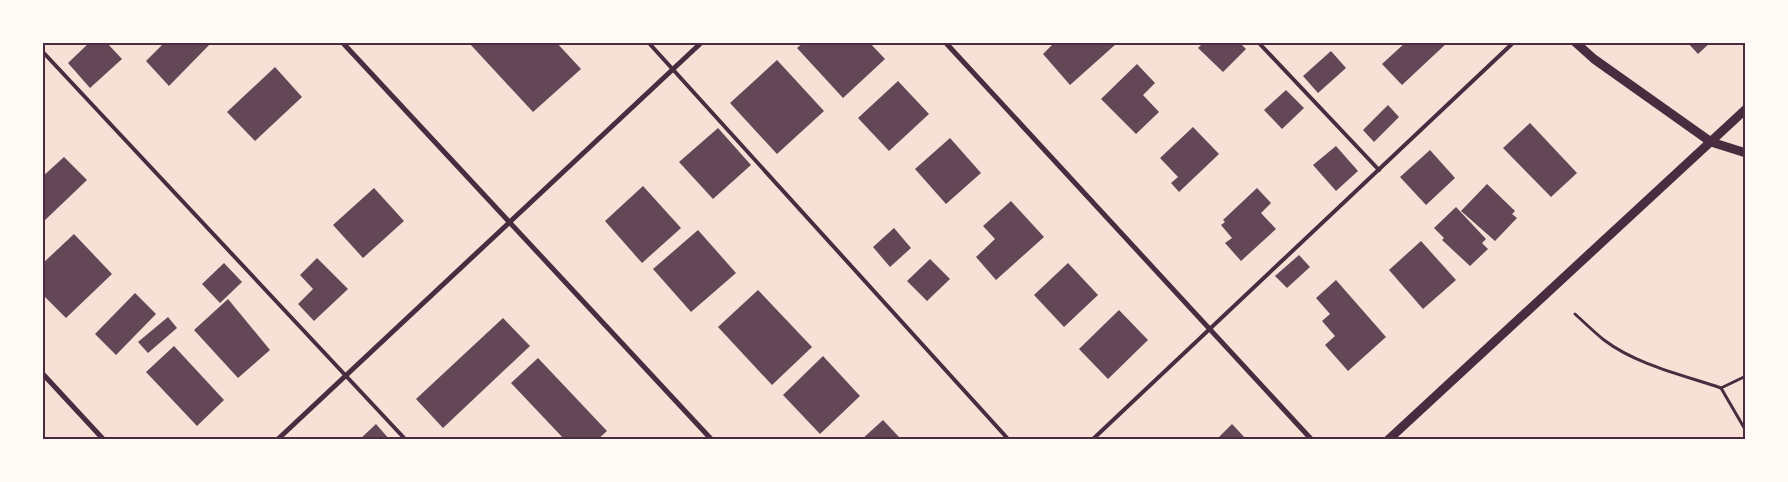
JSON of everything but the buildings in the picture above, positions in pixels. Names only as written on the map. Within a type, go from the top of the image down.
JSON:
[{"type":"street","points":[[342,42],[712,440]]},
{"type":"street","points":[[277,440],[702,42]]},
{"type":"street","points":[[945,42],[1211,328],[1312,440]]},
{"type":"street","points":[[1575,42],[1594,59],[1711,142],[1746,153]]},
{"type":"street","points":[[1388,440],[1746,109]]},
{"type":"street","points":[[42,373],[104,440]]},
{"type":"lane","points":[[648,42],[1009,440]]},
{"type":"lane","points":[[1258,42],[1379,170]]},
{"type":"lane","points":[[1092,440],[1514,42]]},
{"type":"lane","points":[[42,51],[406,440]]},
{"type":"path","points":[[1576,314],[1604,340],[1631,356],[1721,388],[1746,431]]},
{"type":"path","points":[[1721,388],[1746,376]]}]
